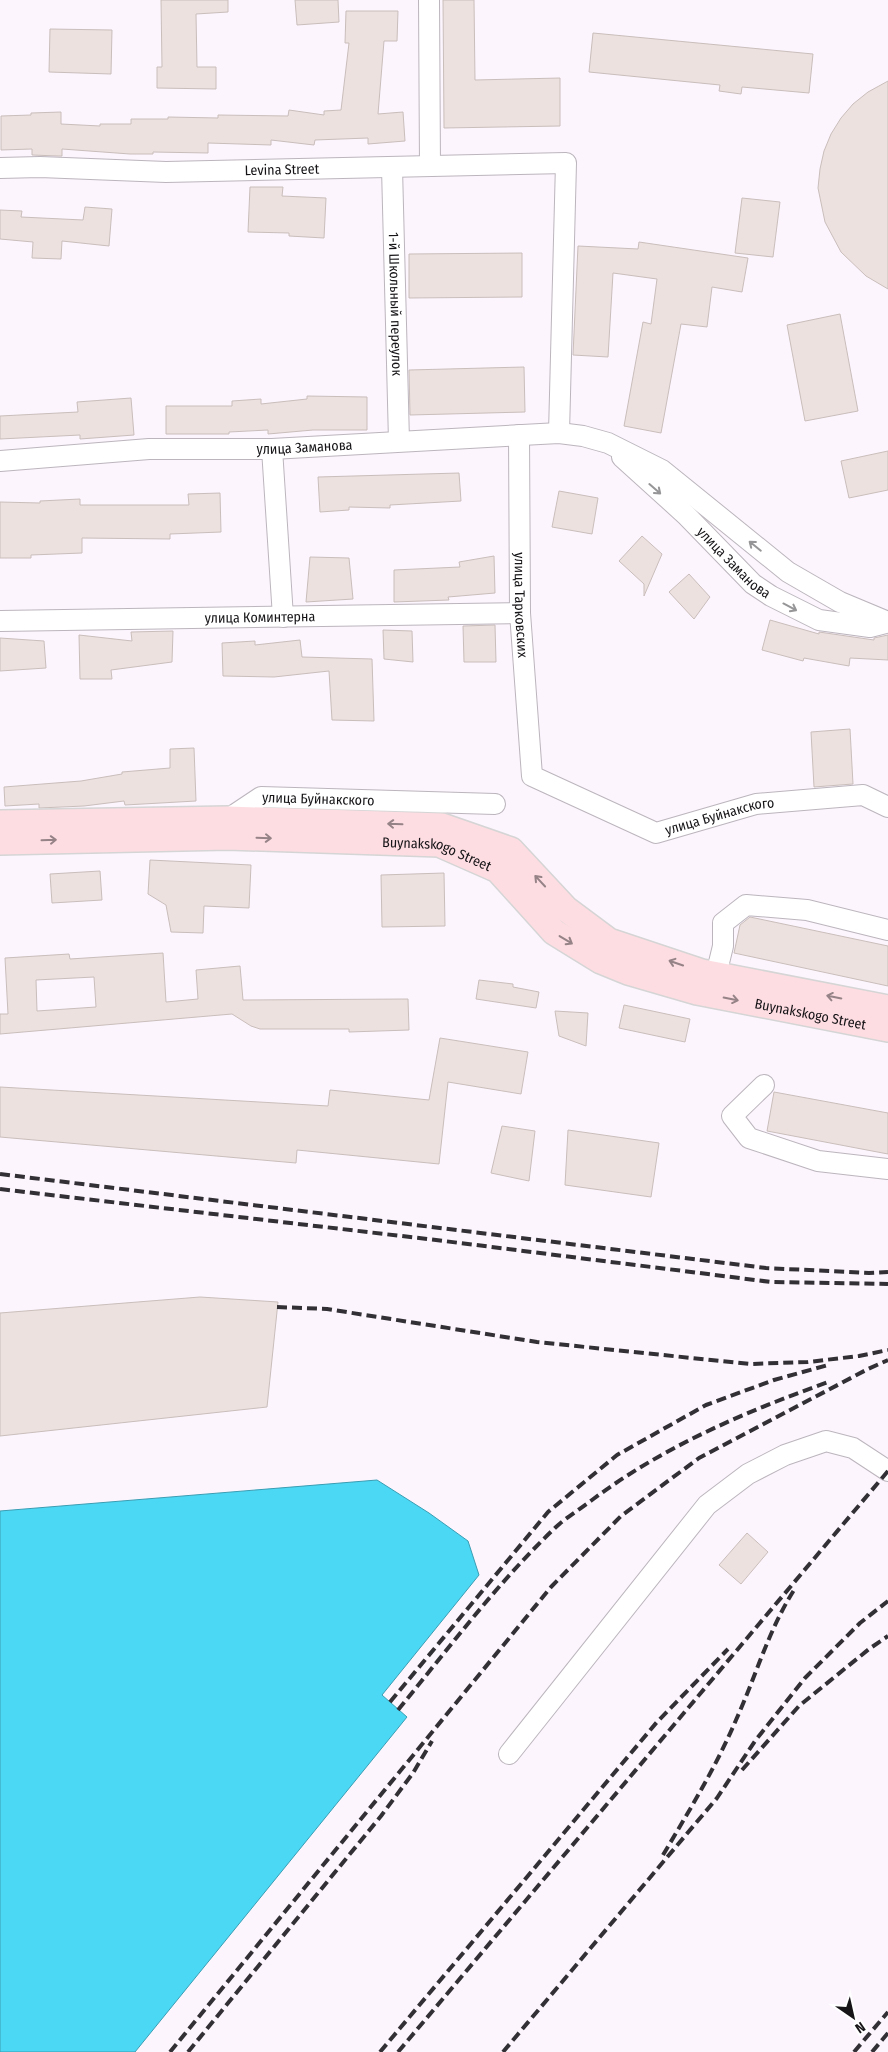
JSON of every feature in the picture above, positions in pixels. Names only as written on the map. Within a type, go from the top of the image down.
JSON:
[{"type":"main road","name":"Buynakskogo Street","points":[[0,823],[228,828],[442,826],[511,850],[566,909],[609,941],[702,972],[887,1010]]},
{"type":"main road","name":"Buynakskogo Street","points":[[0,842],[228,828],[439,844],[498,870],[554,932],[601,961],[628,972],[697,992],[887,1010]]},
{"type":"street","points":[[429,0],[430,166]]},
{"type":"street","name":"Levina Street","points":[[0,168],[40,167],[166,172],[566,163],[559,433]]},
{"type":"street","name":"1-й Школьный переулок","points":[[392,168],[400,441]]},
{"type":"street","name":"улица Заманова","points":[[0,461],[149,449],[272,449],[559,433],[583,436],[608,443],[662,470],[788,572],[834,599],[888,622]]},
{"type":"street","name":"улица Тарковских","points":[[519,435],[520,613],[532,776]]},
{"type":"street","name":"улица Заманова","points":[[608,443],[686,516],[753,584],[771,596],[819,620],[870,627],[888,622]]},
{"type":"street","points":[[272,449],[282,617]]},
{"type":"street","name":"улица Коминтерна","points":[[0,621],[520,613]]},
{"type":"street","name":"улица Буйнакского","points":[[532,776],[656,833],[756,804],[863,795],[888,807]]},
{"type":"street","name":"улица Буйнакского","points":[[228,828],[262,797],[494,804]]},
{"type":"street","points":[[716,975],[723,946],[723,923],[746,905],[807,910],[888,930]]},
{"type":"street","points":[[764,1085],[732,1116],[749,1138],[818,1161],[888,1169]]},
{"type":"street","points":[[508,1754],[707,1505],[748,1474],[785,1455],[826,1441],[853,1448],[888,1471]]},
{"type":"water","points":[[377,1480],[429,1513],[468,1541],[479,1575],[382,1695],[407,1717],[135,2052],[0,2052],[0,1511]]},
{"type":"building","points":[[161,0],[228,0],[228,12],[196,14],[197,67],[216,67],[216,89],[157,88],[157,67],[162,67]]},
{"type":"building","points":[[295,0],[338,0],[339,22],[297,25]]},
{"type":"building","points":[[443,0],[474,0],[475,80],[560,78],[560,126],[444,128]]},
{"type":"building","points":[[346,11],[398,11],[397,41],[384,41],[378,114],[403,112],[405,141],[368,144],[368,138],[315,140],[314,145],[271,140],[271,145],[208,143],[208,153],[153,152],[153,154],[130,154],[62,149],[62,156],[58,156],[32,155],[32,149],[1,150],[1,116],[61,112],[61,124],[100,126],[100,124],[131,124],[131,119],[168,119],[168,117],[218,118],[218,115],[288,116],[289,110],[324,115],[324,111],[341,110],[349,43],[345,43]]},
{"type":"building","points":[[50,29],[112,30],[111,74],[49,72]]},
{"type":"building","points":[[593,33],[813,54],[809,93],[742,87],[741,94],[719,91],[720,85],[589,72]]},
{"type":"building","points":[[888,81],[888,289],[866,276],[841,252],[825,222],[818,188],[824,151],[831,134],[841,118],[853,104],[868,92]]},
{"type":"building","points":[[250,187],[283,187],[282,196],[326,198],[324,238],[289,236],[289,233],[248,232]]},
{"type":"building","points":[[742,198],[780,202],[773,257],[735,253]]},
{"type":"building","points":[[85,207],[112,209],[109,246],[62,241],[61,259],[32,258],[33,242],[0,239],[0,210],[22,211],[21,217],[83,220]]},
{"type":"building","points":[[639,242],[748,258],[742,292],[712,287],[707,327],[681,324],[661,433],[624,426],[643,322],[651,324],[657,279],[613,273],[608,357],[573,355],[578,246],[638,249]]},
{"type":"building","points":[[522,253],[522,297],[409,298],[409,254]]},
{"type":"building","points":[[840,314],[858,411],[805,421],[787,325]]},
{"type":"building","points":[[524,367],[525,412],[410,415],[409,370]]},
{"type":"building","points":[[307,396],[367,397],[367,430],[313,430],[268,434],[268,430],[229,432],[229,434],[166,434],[166,406],[232,406],[232,401],[261,399],[261,404],[307,399]]},
{"type":"building","points":[[131,398],[134,435],[80,439],[80,435],[0,439],[0,416],[78,412],[77,402]]},
{"type":"building","points":[[888,451],[888,490],[849,498],[841,461]]},
{"type":"building","points":[[459,473],[461,501],[390,505],[390,508],[349,507],[349,510],[320,512],[318,477]]},
{"type":"building","points":[[559,491],[598,498],[592,534],[552,527]]},
{"type":"building","points":[[220,493],[221,532],[170,534],[170,539],[82,538],[82,553],[31,555],[31,558],[0,558],[0,502],[40,503],[40,501],[80,499],[80,505],[189,505],[188,494]]},
{"type":"building","points":[[642,536],[662,554],[644,596],[644,584],[619,561]]},
{"type":"building","points":[[494,556],[495,593],[448,597],[449,600],[394,602],[394,570],[460,567],[459,562]]},
{"type":"building","points":[[310,557],[349,558],[353,599],[306,602]]},
{"type":"building","points":[[689,574],[710,597],[694,619],[669,592]]},
{"type":"building","points":[[770,620],[819,634],[819,632],[874,640],[874,638],[888,635],[888,660],[850,658],[849,666],[804,658],[803,661],[762,650]]},
{"type":"building","points":[[495,625],[496,662],[464,662],[463,626]]},
{"type":"building","points":[[383,630],[412,631],[413,662],[384,659]]},
{"type":"building","points":[[173,631],[172,662],[111,670],[112,679],[80,679],[79,635],[132,641],[131,632]]},
{"type":"building","points":[[0,638],[44,641],[46,668],[0,671]]},
{"type":"building","points":[[300,640],[302,657],[372,659],[374,721],[332,720],[329,671],[274,677],[223,676],[222,643],[255,641],[255,645]]},
{"type":"building","points":[[850,729],[853,784],[814,787],[811,732]]},
{"type":"building","points":[[194,748],[196,801],[125,805],[124,801],[84,806],[39,808],[39,804],[5,806],[4,787],[81,781],[122,774],[122,772],[170,768],[170,749]]},
{"type":"building","points":[[150,860],[251,865],[249,908],[204,906],[203,933],[171,932],[166,905],[148,894]]},
{"type":"building","points":[[100,871],[102,900],[52,903],[50,874]]},
{"type":"building","points":[[444,873],[445,926],[382,927],[381,875]]},
{"type":"building","points":[[750,917],[888,946],[888,986],[734,953],[740,925]]},
{"type":"building","points":[[163,953],[166,1002],[198,999],[196,970],[240,966],[243,1000],[408,999],[409,1030],[349,1032],[349,1029],[260,1029],[251,1026],[232,1014],[0,1034],[0,1014],[8,1014],[5,958],[69,954],[70,959]],"holes":[[[94,977],[96,1007],[37,1011],[36,980]]]},
{"type":"building","points":[[479,980],[513,984],[513,987],[539,992],[536,1008],[476,999]]},
{"type":"building","points":[[624,1005],[690,1019],[685,1042],[619,1028]]},
{"type":"building","points":[[555,1011],[588,1013],[586,1046],[559,1036]]},
{"type":"building","points":[[440,1038],[528,1052],[521,1094],[448,1082],[439,1164],[297,1150],[296,1163],[0,1137],[0,1087],[328,1106],[330,1090],[429,1100]]},
{"type":"building","points":[[774,1092],[888,1113],[888,1154],[767,1131]]},
{"type":"building","points":[[502,1126],[535,1131],[529,1181],[491,1173]]},
{"type":"building","points":[[568,1130],[659,1143],[651,1197],[565,1185]]},
{"type":"building","points":[[200,1297],[278,1302],[267,1407],[0,1436],[0,1313]]},
{"type":"building","points":[[747,1533],[768,1552],[741,1584],[719,1565]]},
{"type":"railway","points":[[0,1174],[766,1268],[869,1273],[888,1272]]},
{"type":"railway","points":[[0,1189],[444,1241],[771,1282],[888,1284]]},
{"type":"railway","points":[[277,1307],[327,1309],[537,1342],[750,1364],[808,1362],[859,1356],[888,1350]]},
{"type":"railway","points":[[170,2052],[551,1587],[621,1516],[699,1458],[888,1360]]},
{"type":"railway","points":[[390,1702],[548,1512],[617,1455],[706,1405],[774,1380],[828,1365]]},
{"type":"railway","points":[[398,1710],[514,1570],[565,1520],[619,1481],[707,1431],[831,1381]]},
{"type":"railway","points":[[398,2052],[888,1471]]},
{"type":"railway","points":[[663,1855],[720,1755],[770,1635],[796,1587]]},
{"type":"railway","points":[[503,2052],[717,1798],[755,1741],[805,1678],[860,1623],[888,1601]]},
{"type":"railway","points":[[742,1770],[799,1706],[869,1649],[888,1636]]},
{"type":"railway","points":[[380,2052],[657,1722],[728,1649]]},
{"type":"railway","points":[[188,2052],[381,1816],[413,1773],[432,1741]]},
{"type":"railway","points":[[854,2052],[888,2012]]},
{"type":"railway","points":[[872,2052],[888,2033]]}]
